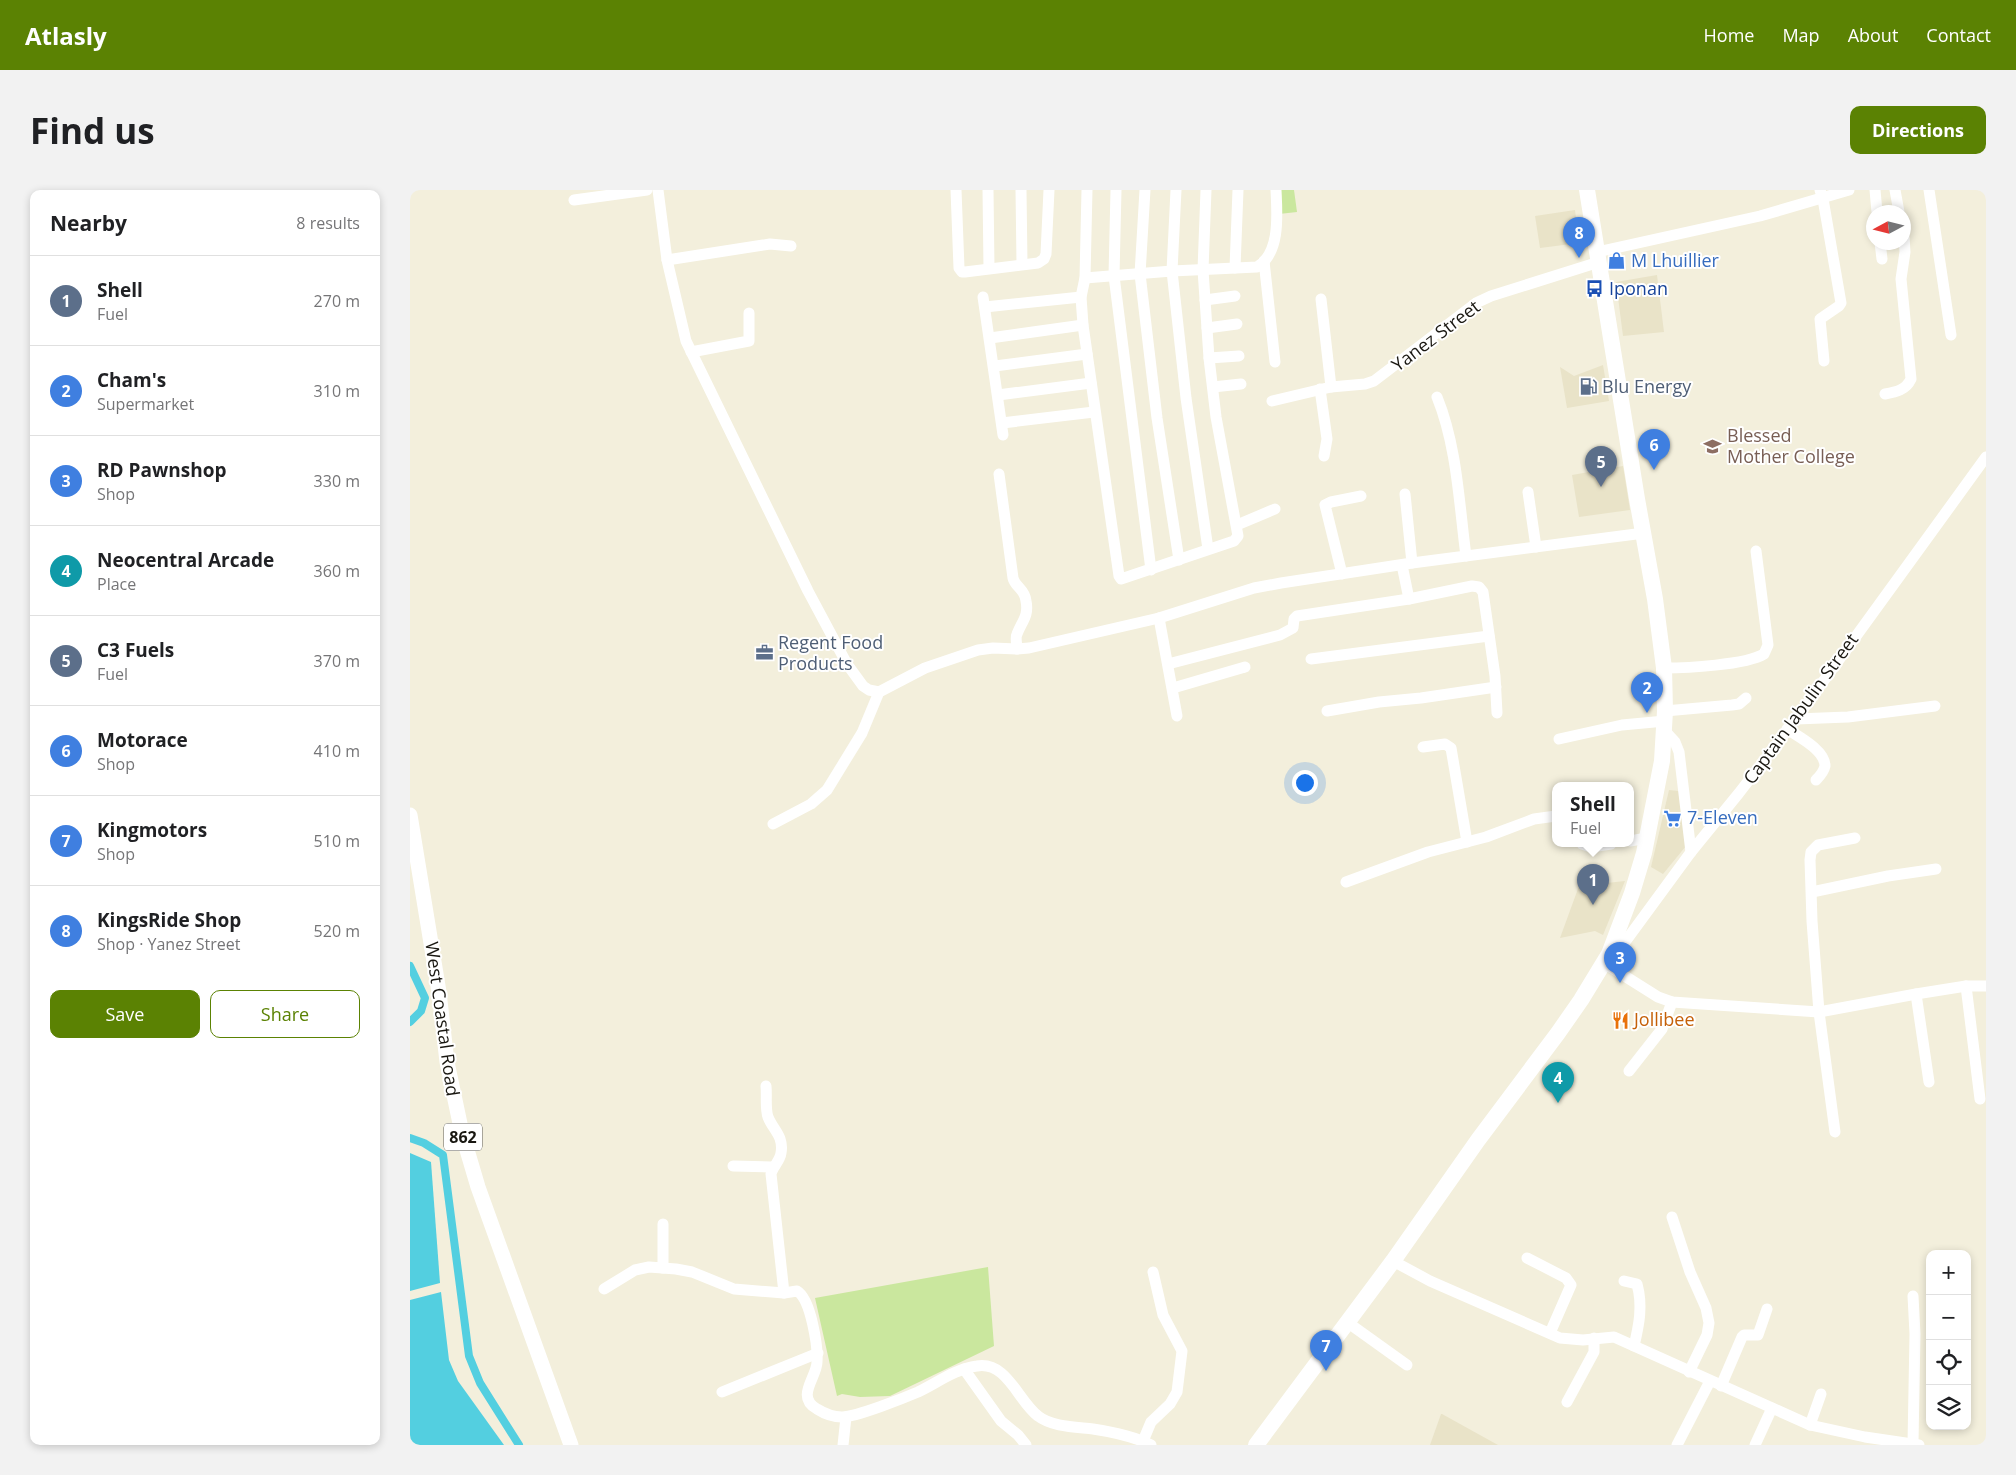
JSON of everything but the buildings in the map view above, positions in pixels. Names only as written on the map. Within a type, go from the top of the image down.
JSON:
[{"type":"highway","points":[[1256,1445],[1393,1261],[1478,1140],[1562,1028],[1606,959],[1632,892],[1647,838],[1659,779],[1665,721],[1664,668],[1644,532],[1587,190]]},
{"type":"main road","name":"West Coastal Road","points":[[411,825],[439,992],[447,1062],[462,1133],[478,1187],[571,1445]]},
{"type":"street","points":[[574,200],[647,190]]},
{"type":"street","points":[[658,190],[667,260],[676,306],[691,352],[808,591],[847,664],[868,690],[879,692],[925,668],[978,650],[993,648],[1017,649],[1158,618],[1254,588],[1407,564],[1644,532]]},
{"type":"street","points":[[956,190],[960,270],[965,272],[1041,262],[1046,254],[1049,190]]},
{"type":"street","points":[[988,190],[989,268]]},
{"type":"street","points":[[1021,190],[1022,264]]},
{"type":"street","points":[[1087,190],[1085,278],[1081,297],[1083,325],[1119,576],[1124,579],[1237,539],[1237,525],[1216,417],[1206,328],[1203,270],[1206,190]]},
{"type":"street","points":[[1116,190],[1114,276],[1150,570]]},
{"type":"street","points":[[1145,190],[1140,274],[1157,418],[1178,560]]},
{"type":"street","points":[[1176,190],[1172,271],[1187,407],[1208,549]]},
{"type":"street","points":[[1235,268],[1238,190]]},
{"type":"street","points":[[1085,278],[1257,267],[1264,261],[1276,231],[1278,222],[1276,190]]},
{"type":"street","name":"Yanez Street","points":[[1272,401],[1326,388],[1365,384],[1379,379],[1476,303],[1490,296],[1598,257],[1760,216],[1821,194],[1849,190]]},
{"type":"street","points":[[1875,190],[1876,205]]},
{"type":"street","points":[[1895,190],[1898,205]]},
{"type":"street","points":[[1929,190],[1951,335]]},
{"type":"street","points":[[1821,194],[1840,303],[1839,306],[1820,319],[1824,361]]},
{"type":"street","points":[[667,260],[770,244],[792,246]]},
{"type":"street","points":[[1881,250],[1882,259]]},
{"type":"street","points":[[1885,394],[1897,392],[1909,385],[1911,379],[1901,292],[1901,268],[1905,250]]},
{"type":"street","points":[[1264,261],[1275,362]]},
{"type":"street","points":[[1205,300],[1235,296]]},
{"type":"street","points":[[1003,435],[995,366],[984,302],[1081,297]]},
{"type":"street","points":[[1321,299],[1327,439],[1324,456]]},
{"type":"street","points":[[691,352],[749,341],[750,313]]},
{"type":"street","points":[[1206,328],[1236,324]]},
{"type":"street","points":[[990,338],[1083,325]]},
{"type":"street","points":[[995,366],[1087,354]]},
{"type":"street","points":[[1209,358],[1239,356]]},
{"type":"street","points":[[998,395],[1090,383]]},
{"type":"street","points":[[1213,387],[1241,384]]},
{"type":"street","points":[[1437,397],[1446,419],[1450,438],[1466,556]]},
{"type":"street","points":[[1002,423],[1094,412]]},
{"type":"street","name":"Captain Jabulin Street","points":[[1606,959],[1625,942],[1691,852],[1796,719],[1986,457]]},
{"type":"street","points":[[999,474],[1012,578],[1014,583],[1024,593],[1027,606],[1024,620],[1016,635],[1017,649]]},
{"type":"street","points":[[1528,492],[1536,547]]},
{"type":"street","points":[[1405,494],[1409,599]]},
{"type":"street","points":[[1342,574],[1325,505],[1361,496]]},
{"type":"street","points":[[1237,525],[1275,510]]},
{"type":"street","points":[[1664,668],[1696,667],[1746,659],[1764,654],[1768,645],[1756,551]]},
{"type":"street","points":[[1168,664],[1280,635],[1293,628],[1294,619],[1297,616],[1409,599],[1472,586],[1479,587],[1483,592],[1496,688],[1497,713]]},
{"type":"street","points":[[1158,618],[1177,716]]},
{"type":"street","points":[[1311,658],[1489,636]]},
{"type":"street","points":[[1172,688],[1245,667]]},
{"type":"street","points":[[1327,711],[1379,702],[1496,688]]},
{"type":"street","points":[[773,824],[811,804],[827,790],[862,733],[879,692]]},
{"type":"street","points":[[1559,739],[1622,725],[1665,721],[1739,704],[1746,698]]},
{"type":"street","points":[[1796,719],[1848,716],[1934,706]]},
{"type":"street","points":[[1665,721],[1678,752],[1691,852]]},
{"type":"street","points":[[1787,729],[1815,750],[1824,760],[1823,771],[1816,780]]},
{"type":"street","points":[[1423,747],[1445,744],[1451,748],[1468,842]]},
{"type":"street","points":[[1346,882],[1428,852],[1468,842],[1534,819],[1552,817]]},
{"type":"street","points":[[1634,840],[1647,838]]},
{"type":"street","points":[[1835,1132],[1819,1012],[1812,921],[1810,860],[1811,852],[1818,845],[1855,838]]},
{"type":"street","points":[[1812,892],[1888,876],[1936,869]]},
{"type":"street","points":[[1606,959],[1658,997],[1672,1002],[1819,1012],[1966,986],[1986,986]]},
{"type":"street","points":[[1966,986],[1980,1099]]},
{"type":"street","points":[[1916,994],[1929,1082]]},
{"type":"street","points":[[1629,1071],[1662,1029],[1672,1002]]},
{"type":"street","points":[[766,1086],[768,1118],[779,1134],[781,1144],[779,1160],[773,1167],[771,1174],[784,1293]]},
{"type":"street","points":[[733,1166],[773,1167]]},
{"type":"street","points":[[1672,1217],[1690,1272],[1706,1308],[1709,1323],[1707,1335],[1689,1372]]},
{"type":"street","points":[[663,1224],[664,1268]]},
{"type":"street","points":[[1527,1258],[1566,1278],[1571,1285],[1550,1333]]},
{"type":"street","points":[[1393,1261],[1430,1281],[1570,1340],[1614,1337],[1810,1425],[1865,1437],[1916,1444],[1913,1296]]},
{"type":"street","points":[[604,1289],[635,1270],[649,1267],[692,1272],[734,1289],[784,1293],[798,1291],[802,1294],[808,1308],[818,1353],[817,1369],[810,1380],[808,1399],[812,1406],[831,1415],[846,1417],[918,1392],[964,1369],[977,1366],[993,1367],[1004,1375],[1038,1417],[1050,1422],[1118,1433],[1147,1443],[1151,1422],[1170,1404],[1176,1392],[1182,1351],[1163,1315],[1153,1272]]},
{"type":"street","points":[[1624,1281],[1637,1284],[1640,1299],[1639,1324],[1634,1346]]},
{"type":"street","points":[[1677,1445],[1716,1384],[1744,1335],[1758,1335],[1768,1309]]},
{"type":"street","points":[[1347,1322],[1407,1365]]},
{"type":"street","points":[[1566,1402],[1594,1352],[1594,1338]]},
{"type":"street","points":[[722,1392],[818,1353]]},
{"type":"street","points":[[964,1369],[1001,1421],[1018,1435],[1026,1445]]},
{"type":"street","points":[[1810,1425],[1821,1394]]},
{"type":"street","points":[[1755,1445],[1772,1408]]},
{"type":"street","points":[[842,1445],[846,1417]]},
{"type":"shaded area","points":[[1575,210],[1579,243],[1540,248],[1535,216]]},
{"type":"shaded area","points":[[1657,275],[1664,332],[1623,336],[1616,282]]},
{"type":"shaded area","points":[[1603,365],[1609,401],[1567,408],[1560,367],[1574,376]]},
{"type":"shaded area","points":[[1623,466],[1630,510],[1579,517],[1572,475]]},
{"type":"shaded area","points":[[1669,790],[1679,791],[1686,846],[1663,874],[1651,867]]},
{"type":"shaded area","points":[[1625,881],[1603,935],[1595,931],[1560,938],[1579,886]]},
{"type":"shaded area","points":[[1442,1414],[1498,1445],[1430,1445]]},
{"type":"green space","points":[[1276,190],[1294,190],[1297,212],[1279,214]]},
{"type":"green space","points":[[988,1267],[994,1346],[890,1396],[860,1397],[842,1394],[837,1396],[815,1298]]},
{"type":"water","points":[[410,1153],[431,1162],[440,1283],[410,1291]]},
{"type":"water","points":[[441,1292],[449,1360],[458,1381],[504,1445],[410,1445],[410,1300]]},
{"type":"waterway","points":[[410,966],[425,998],[421,1011],[410,1022]]},
{"type":"waterway","points":[[410,1138],[424,1143],[443,1155],[469,1356],[480,1383],[519,1445]]},
{"type":"place","name":"KingsRide Shop","points":[[1579,258]]},
{"type":"place","name":"M Lhuillier","points":[[1617,261]]},
{"type":"place","name":"Iponan","points":[[1595,289]]},
{"type":"place","name":"Blu Energy","points":[[1588,387]]},
{"type":"place","name":"Blessed Mother College","points":[[1713,446]]},
{"type":"place","name":"Motorace","points":[[1654,470]]},
{"type":"place","name":"C3 Fuels","points":[[1601,487]]},
{"type":"place","name":"Regent Food Products","points":[[764,653]]},
{"type":"place","name":"Cham's","points":[[1647,713]]},
{"type":"place","name":"7-Eleven","points":[[1673,818]]},
{"type":"place","name":"Shell","points":[[1593,905]]},
{"type":"place","name":"RD Pawnshop","points":[[1620,983]]},
{"type":"place","name":"Jollibee","points":[[1620,1020]]},
{"type":"place","name":"Neocentral Arcade","points":[[1558,1103]]},
{"type":"place","name":"Kingmotors","points":[[1326,1371]]}]
